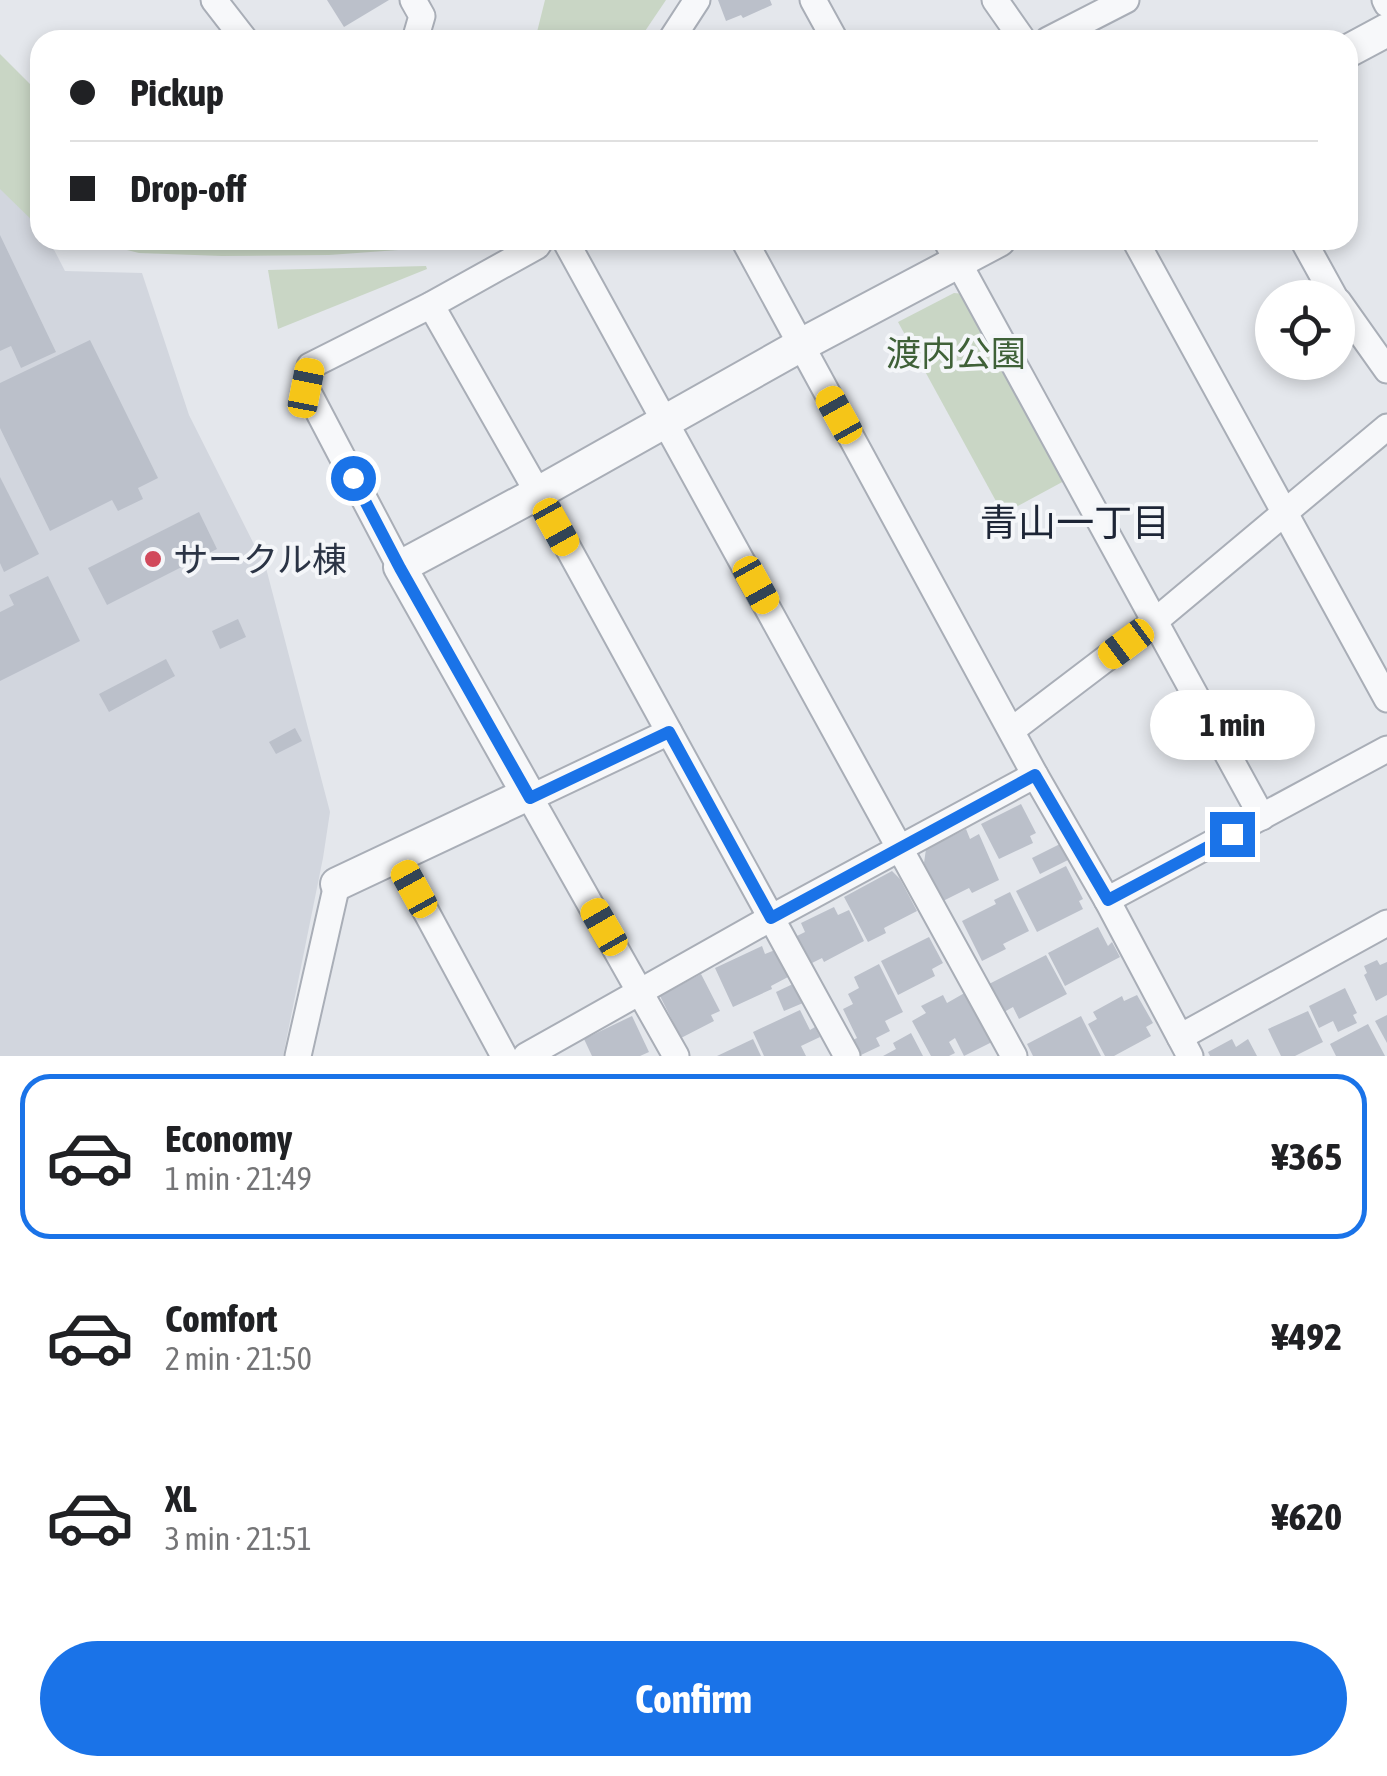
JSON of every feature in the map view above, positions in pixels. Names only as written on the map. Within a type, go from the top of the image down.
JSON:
[{"type":"street","points":[[214,0],[237,30]]},
{"type":"street","points":[[678,30],[696,0]]},
{"type":"street","points":[[813,0],[830,30]]},
{"type":"street","points":[[995,0],[1016,30]]},
{"type":"street","points":[[1068,30],[1126,0]]},
{"type":"street","points":[[1358,46],[1387,30]]},
{"type":"street","points":[[530,250],[310,366],[306,388],[400,568],[676,1056]]},
{"type":"street","points":[[572,250],[1014,1056]]},
{"type":"street","points":[[749,250],[1185,1046],[1387,924]]},
{"type":"street","points":[[1140,250],[1387,698]]},
{"type":"street","points":[[1309,250],[1325,280]]},
{"type":"street","points":[[400,568],[800,345],[952,251],[1262,817]]},
{"type":"street","points":[[431,305],[847,1056]]},
{"type":"street","points":[[1355,325],[1387,370]]},
{"type":"street","points":[[1012,730],[1154,622],[1387,427]]},
{"type":"street","points":[[298,1056],[336,884],[669,732]]},
{"type":"street","points":[[1108,900],[1387,750]]},
{"type":"street","points":[[526,1056],[1035,775]]},
{"type":"street","points":[[396,856],[504,1056]]},
{"type":"shaded area","points":[[0,142],[30,201],[30,250],[54,250],[65,271],[142,273],[189,415],[266,568],[330,812],[283,1056],[0,1056]]},
{"type":"green space","points":[[545,0],[666,0],[646,30],[538,30]]},
{"type":"green space","points":[[0,54],[30,84],[30,218],[0,189]]},
{"type":"green space","points":[[127,250],[398,250],[329,255]]},
{"type":"green space","points":[[426,266],[427,269],[278,329],[268,270]]},
{"type":"green space","name":"渡内公園","points":[[954,293],[965,294],[1066,480],[1003,514],[898,322]]},
{"type":"building","points":[[327,0],[389,0],[344,27]]},
{"type":"building","points":[[718,0],[770,0],[772,5],[726,21]]},
{"type":"building","points":[[0,235],[56,352],[21,368],[11,346],[0,351]]},
{"type":"building","points":[[90,340],[158,478],[138,488],[143,499],[118,511],[112,500],[50,531],[0,428],[0,383]]},
{"type":"building","points":[[0,477],[39,554],[4,572],[0,563]]},
{"type":"building","name":"サークル棟","points":[[199,512],[217,549],[107,605],[88,568]]},
{"type":"building","points":[[48,576],[80,641],[0,681],[0,612],[14,605],[9,595]]},
{"type":"building","points":[[238,619],[246,637],[220,649],[212,631]]},
{"type":"building","points":[[166,659],[175,676],[109,712],[99,694]]},
{"type":"building","points":[[295,728],[302,741],[276,754],[269,742]]},
{"type":"building","points":[[1021,804],[1036,833],[1030,836],[1033,843],[999,859],[981,824]]},
{"type":"building","points":[[966,829],[970,839],[979,834],[999,880],[972,893],[969,888],[943,901],[924,863],[926,849]]},
{"type":"building","points":[[1062,843],[1070,859],[1040,874],[1032,858]]},
{"type":"building","points":[[1066,866],[1083,899],[1079,901],[1083,909],[1037,932],[1016,891]]},
{"type":"building","points":[[892,871],[917,911],[884,928],[886,933],[868,942],[844,897]]},
{"type":"building","points":[[1010,892],[1029,931],[1003,944],[1006,949],[982,961],[962,921],[996,904],[994,900]]},
{"type":"building","points":[[834,907],[838,915],[849,910],[864,941],[824,962],[822,958],[812,963],[797,936],[805,932],[801,923]]},
{"type":"building","points":[[1098,927],[1108,946],[1112,942],[1120,957],[1065,986],[1048,953]]},
{"type":"building","points":[[929,937],[943,963],[932,969],[935,976],[898,995],[881,961]]},
{"type":"building","points":[[762,946],[765,954],[775,950],[788,977],[733,1007],[715,968]]},
{"type":"building","points":[[1046,955],[1067,994],[1019,1019],[1013,1007],[1004,1012],[989,984]]},
{"type":"building","points":[[1377,960],[1380,965],[1387,962],[1387,995],[1376,1001],[1364,966]]},
{"type":"building","points":[[879,964],[903,1012],[885,1021],[890,1031],[876,1038],[880,1046],[861,1055],[843,1009],[853,1004],[848,994],[859,988],[854,977]]},
{"type":"building","points":[[701,974],[720,1011],[711,1015],[714,1021],[681,1038],[660,996]]},
{"type":"building","points":[[795,983],[803,1003],[784,1011],[776,992]]},
{"type":"building","points":[[1345,988],[1357,1013],[1353,1015],[1357,1023],[1338,1032],[1333,1021],[1319,1028],[1309,1006]]},
{"type":"building","points":[[968,991],[992,1042],[964,1056],[955,1038],[949,1042],[955,1053],[931,1056],[912,1021],[926,1013],[921,1006],[943,995],[947,1003]]},
{"type":"building","points":[[1137,995],[1153,1023],[1146,1027],[1151,1036],[1114,1056],[1105,1056],[1088,1024],[1097,1019],[1093,1012],[1122,996],[1124,1001]]},
{"type":"building","points":[[800,1010],[810,1030],[815,1027],[820,1037],[801,1046],[806,1056],[764,1056],[753,1032]]},
{"type":"building","points":[[1308,1011],[1323,1042],[1295,1056],[1281,1056],[1268,1029]]},
{"type":"building","points":[[1387,1015],[1387,1043],[1375,1021]]},
{"type":"building","points":[[632,1016],[649,1052],[640,1056],[592,1056],[584,1039]]},
{"type":"building","points":[[1081,1016],[1101,1056],[1033,1056],[1027,1044]]},
{"type":"building","points":[[1368,1024],[1385,1056],[1336,1056],[1330,1044]]},
{"type":"building","points":[[911,1033],[923,1056],[883,1056],[896,1049],[893,1043]]},
{"type":"building","points":[[753,1039],[761,1056],[717,1056]]},
{"type":"building","points":[[1232,1039],[1236,1047],[1248,1039],[1257,1056],[1210,1056],[1208,1052]]},
{"type":"place","name":"サークル棟","points":[[153,559]]},
{"type":"district","name":"青山一丁目","points":[[1075,522]]},
{"type":"route","points":[[353,478],[530,798],[669,732],[771,918],[1035,775],[1108,900],[1232,834]]}]
